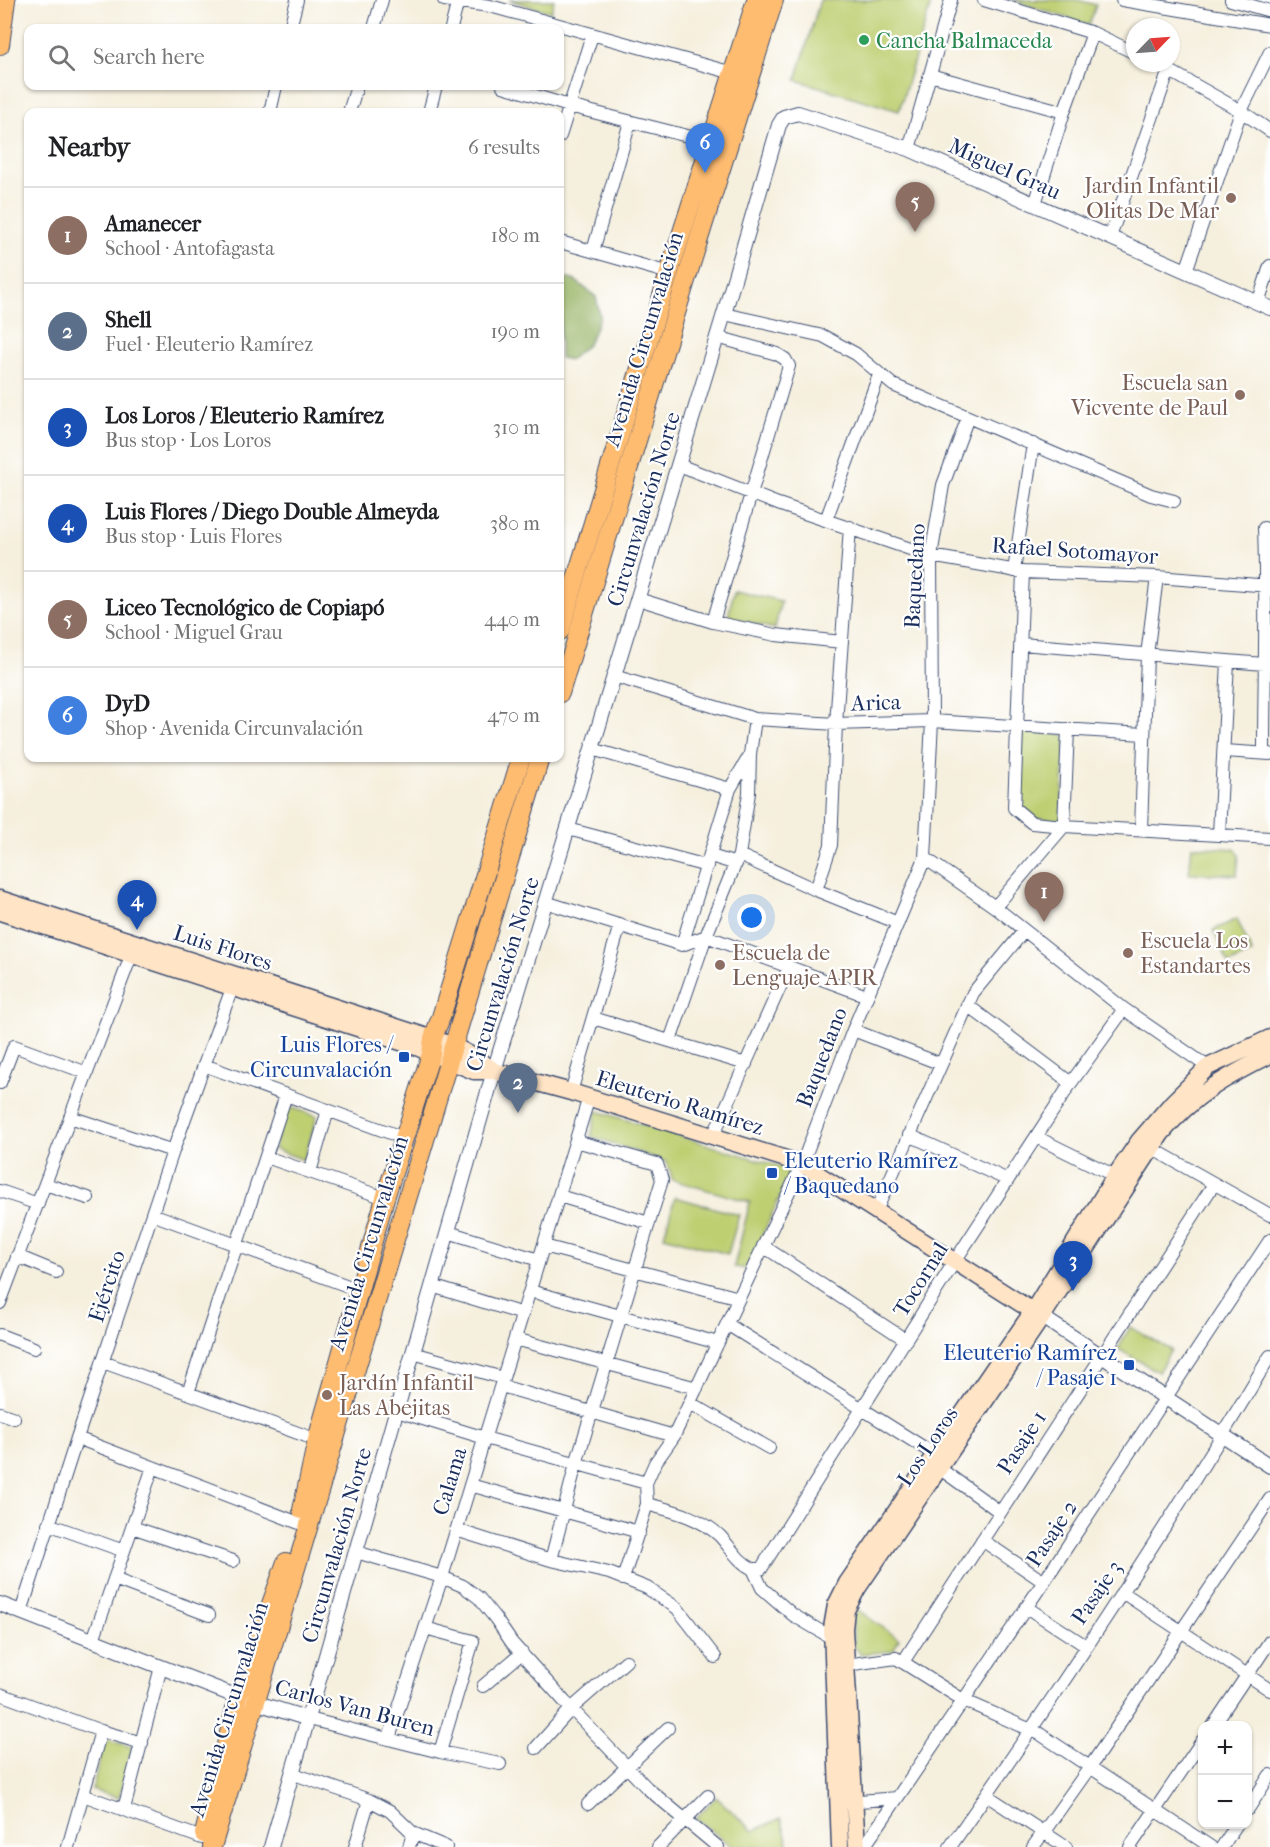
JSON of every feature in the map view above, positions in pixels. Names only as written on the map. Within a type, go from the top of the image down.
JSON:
[{"type":"main road","points":[[0,45],[6,0]]},
{"type":"main road","name":"Avenida Circunvalación","points":[[564,618],[711,142],[774,0]]},
{"type":"main road","name":"Avenida Circunvalación","points":[[564,679],[741,75],[752,1]]},
{"type":"main road","name":"Avenida Circunvalación","points":[[205,1844],[299,1523],[316,1440],[385,1198],[404,1137],[441,1049],[441,1017],[520,762]]},
{"type":"main road","name":"Avenida Circunvalación","points":[[247,1700],[441,1049],[539,762]]},
{"type":"main road","name":"Luis Flores","points":[[0,898],[134,948],[234,981],[419,1048],[441,1049]]},
{"type":"main road","name":"Luis Flores","points":[[0,912],[134,948]]},
{"type":"main road","name":"Los Loros","points":[[857,1847],[847,1802],[832,1638],[836,1605],[847,1583],[937,1461],[1037,1314],[1172,1103],[1208,1067],[1270,1038]]},
{"type":"main road","name":"Eleuterio Ramírez","points":[[441,1049],[474,1071],[494,1071],[589,1097],[802,1164],[1037,1314]]},
{"type":"main road","name":"Los Loros","points":[[1037,1314],[1114,1176],[1198,1096],[1227,1076],[1270,1055]]},
{"type":"main road","name":"Los Loros","points":[[840,1847],[847,1802],[844,1629],[846,1610],[937,1461]]},
{"type":"street","points":[[291,24],[297,0]]},
{"type":"street","points":[[375,24],[382,0]]},
{"type":"street","points":[[444,0],[490,3],[557,24]]},
{"type":"street","points":[[909,149],[951,0]]},
{"type":"street","points":[[984,0],[1093,33],[1126,49]]},
{"type":"street","points":[[1122,0],[1270,25]]},
{"type":"street","points":[[1231,0],[1270,10]]},
{"type":"street","points":[[452,24],[458,2]]},
{"type":"street","points":[[564,26],[741,75]]},
{"type":"street","points":[[1035,204],[1064,112],[1093,33]]},
{"type":"street","points":[[564,123],[592,35]]},
{"type":"street","points":[[1186,271],[1241,111],[1270,52]]},
{"type":"street","points":[[1110,237],[1168,72]]},
{"type":"street","points":[[1173,72],[1241,111],[1270,131]]},
{"type":"street","points":[[930,75],[1064,112]]},
{"type":"street","points":[[273,108],[275,90]]},
{"type":"street","points":[[350,108],[356,90]]},
{"type":"street","points":[[430,108],[435,90]]},
{"type":"street","points":[[516,90],[569,106],[711,142]]},
{"type":"street","name":"Miguel Grau","points":[[784,117],[798,113],[909,149],[1264,305]]},
{"type":"street","name":"Circunvalación Norte","points":[[272,1847],[494,1071],[724,314],[779,125],[784,117]]},
{"type":"street","points":[[593,251],[630,122]]},
{"type":"street","points":[[564,243],[669,273]]},
{"type":"street","points":[[1264,305],[1270,266]]},
{"type":"street","points":[[724,314],[823,336],[856,354],[894,385],[1152,495],[1174,501]]},
{"type":"street","points":[[713,622],[789,366],[785,359],[777,354],[717,337]]},
{"type":"street","points":[[826,520],[879,375]]},
{"type":"street","name":"Baquedano","points":[[623,1579],[647,1504],[646,1483],[655,1463],[674,1436],[802,1164],[853,1030],[925,858],[932,721],[931,556],[943,485],[968,417]]},
{"type":"street","points":[[1033,444],[1019,572],[1021,644],[1014,808],[1032,822],[1064,826],[1270,838]]},
{"type":"street","name":"Rafael Sotomayor","points":[[678,465],[750,493],[931,556],[1019,572],[1157,577],[1268,586]]},
{"type":"street","points":[[816,890],[831,845],[836,724],[850,527]]},
{"type":"street","points":[[1224,751],[1267,754],[1264,664],[1268,586],[1264,528]]},
{"type":"street","points":[[1141,830],[1147,655],[1157,577]]},
{"type":"street","points":[[638,599],[713,622],[776,635],[842,642]]},
{"type":"street","points":[[1021,644],[1264,664]]},
{"type":"street","points":[[1219,834],[1228,662]]},
{"type":"street","name":"Arica","points":[[614,676],[755,719],[836,724],[932,721],[1144,734]]},
{"type":"street","points":[[670,1041],[706,936],[738,860],[749,793],[750,754],[755,719]]},
{"type":"street","points":[[995,907],[1064,826],[1068,729]]},
{"type":"street","points":[[592,749],[730,789]]},
{"type":"street","points":[[682,945],[730,789],[750,754]]},
{"type":"street","points":[[568,829],[709,861],[738,860],[898,923]]},
{"type":"street","points":[[925,858],[995,907],[1124,1009],[1208,1067]]},
{"type":"street","points":[[545,902],[682,945],[706,936],[867,996]]},
{"type":"street","points":[[571,1092],[620,925]]},
{"type":"street","points":[[876,1211],[973,993],[1024,931]]},
{"type":"street","points":[[0,1303],[134,948]]},
{"type":"street","points":[[713,1136],[789,967]]},
{"type":"street","name":"Ejército","points":[[21,1612],[48,1524],[173,1151],[234,981]]},
{"type":"street","points":[[967,1005],[1071,1083]]},
{"type":"street","name":"Tocornal","points":[[753,1569],[761,1569],[955,1261],[1071,1083],[1124,1009]]},
{"type":"street","points":[[593,1018],[746,1064]]},
{"type":"street","points":[[853,1030],[941,1064]]},
{"type":"street","points":[[0,1083],[14,1046],[87,1073]]},
{"type":"street","points":[[204,1065],[404,1137]]},
{"type":"street","points":[[188,1393],[286,1095]]},
{"type":"street","name":"Calama","points":[[388,1738],[442,1576],[589,1097]]},
{"type":"street","points":[[310,1172],[328,1110]]},
{"type":"street","points":[[70,1117],[173,1151]]},
{"type":"street","points":[[909,1135],[1008,1180]]},
{"type":"street","points":[[1036,1137],[1114,1176]]},
{"type":"street","points":[[551,1560],[576,1464],[662,1180],[657,1164],[576,1142]]},
{"type":"street","points":[[1145,1144],[1270,1215]]},
{"type":"street","points":[[266,1157],[385,1198]]},
{"type":"street","points":[[45,1184],[88,1198]]},
{"type":"street","name":"Pasaje 1","points":[[903,1662],[1214,1184]]},
{"type":"street","points":[[0,1191],[38,1204]]},
{"type":"street","points":[[559,1196],[650,1223]]},
{"type":"street","points":[[152,1214],[360,1290]]},
{"type":"street","points":[[448,1232],[539,1260]]},
{"type":"street","name":"Pasaje 2","points":[[864,1847],[1044,1582],[1270,1240]]},
{"type":"street","points":[[544,1246],[739,1299]]},
{"type":"street","points":[[763,1246],[906,1340]]},
{"type":"street","points":[[18,1256],[56,1272]]},
{"type":"street","points":[[432,1286],[523,1314]]},
{"type":"street","points":[[530,1291],[718,1343]]},
{"type":"street","name":"Eleuterio Ramírez","points":[[1037,1314],[1270,1466]]},
{"type":"street","points":[[727,1324],[861,1409],[937,1461],[1000,1512]]},
{"type":"street","points":[[0,1335],[34,1348]]},
{"type":"street","points":[[515,1339],[697,1388]]},
{"type":"street","points":[[413,1353],[592,1412],[674,1436]]},
{"type":"street","name":"Pasaje 3","points":[[950,1847],[1122,1592],[1223,1435],[1270,1356]]},
{"type":"street","points":[[104,1362],[316,1440]]},
{"type":"street","points":[[690,1403],[770,1448]]},
{"type":"street","points":[[397,1411],[646,1483]]},
{"type":"street","points":[[0,1413],[14,1418]]},
{"type":"street","points":[[77,1438],[299,1523]]},
{"type":"street","points":[[93,1640],[153,1467]]},
{"type":"street","points":[[470,1485],[639,1532]]},
{"type":"street","points":[[1033,1847],[1090,1767],[1270,1498]]},
{"type":"street","points":[[647,1504],[694,1518],[719,1535],[744,1565],[753,1569],[762,1588],[794,1615],[832,1638]]},
{"type":"street","points":[[48,1524],[124,1551]]},
{"type":"street","points":[[132,1527],[233,1561]]},
{"type":"street","points":[[456,1530],[551,1560],[609,1573],[648,1588],[677,1608],[715,1657]]},
{"type":"street","points":[[982,1540],[1044,1582]]},
{"type":"street","points":[[356,1552],[442,1576],[463,1586],[479,1598],[522,1653],[627,1768],[647,1788],[718,1847]]},
{"type":"street","points":[[114,1579],[209,1615]]},
{"type":"street","points":[[1122,1592],[1270,1690]]},
{"type":"street","name":"Carlos Van Buren","points":[[0,1604],[247,1700],[309,1719],[441,1752],[500,1764]]},
{"type":"street","points":[[1026,1607],[1086,1646]]},
{"type":"street","points":[[425,1628],[473,1641],[441,1752]]},
{"type":"street","points":[[1216,1721],[1270,1641]]},
{"type":"street","points":[[483,1686],[522,1653]]},
{"type":"street","points":[[846,1665],[896,1658],[963,1700],[1040,1734],[1211,1847]]},
{"type":"street","points":[[536,1748],[571,1709],[626,1661]]},
{"type":"street","points":[[124,1809],[161,1667]]},
{"type":"street","points":[[0,1694],[101,1731],[142,1743]]},
{"type":"street","points":[[588,1804],[668,1728]]},
{"type":"street","points":[[68,1847],[101,1731]]},
{"type":"street","points":[[1130,1847],[1198,1748]]},
{"type":"street","points":[[294,1774],[369,1800],[390,1811],[413,1833],[446,1847]]},
{"type":"street","points":[[1252,1803],[1270,1775]]},
{"type":"street","points":[[83,1795],[124,1809],[205,1844]]},
{"type":"street","points":[[986,1795],[1066,1847]]},
{"type":"street","points":[[658,1847],[708,1796]]},
{"type":"street","points":[[847,1802],[897,1798]]},
{"type":"street","points":[[355,1847],[369,1800]]},
{"type":"street","points":[[1222,1847],[1234,1829]]},
{"type":"street","points":[[409,1847],[413,1833]]},
{"type":"green space","points":[[509,0],[554,0],[551,12]]},
{"type":"green space","name":"Cancha Balmaceda","points":[[820,0],[932,0],[899,111],[796,80]]},
{"type":"green space","points":[[1012,0],[1078,0],[1096,5],[1089,25]]},
{"type":"green space","points":[[564,277],[576,281],[596,297],[600,316],[588,344],[570,360],[564,359]]},
{"type":"green space","points":[[734,590],[781,601],[775,629],[728,617]]},
{"type":"green space","points":[[1024,732],[1066,735],[1061,820],[1033,818],[1020,806],[1022,735]]},
{"type":"green space","points":[[1192,846],[1236,849],[1239,855],[1237,875],[1189,873]]},
{"type":"green space","points":[[1237,919],[1252,953],[1229,964],[1213,930]]},
{"type":"green space","points":[[286,1106],[317,1116],[304,1160],[274,1149]]},
{"type":"green space","points":[[597,1111],[792,1170],[747,1269],[734,1267],[750,1202],[672,1180],[666,1162],[591,1136]]},
{"type":"green space","points":[[675,1197],[739,1215],[728,1254],[664,1236]]},
{"type":"green space","points":[[1130,1327],[1171,1350],[1158,1372],[1118,1349]]},
{"type":"green space","points":[[855,1608],[899,1639],[893,1651],[861,1654],[854,1647],[852,1619]]},
{"type":"green space","points":[[105,1739],[132,1747],[119,1798],[92,1790]]},
{"type":"green space","points":[[716,1797],[753,1831],[781,1818],[789,1847],[733,1847],[696,1818]]},
{"type":"place","name":"Cancha Balmaceda","points":[[864,40]]},
{"type":"place","name":"DyD","points":[[705,173]]},
{"type":"place","name":"Jardin Infantil Olitas De Mar","points":[[1231,198]]},
{"type":"place","name":"Liceo Tecnológico de Copiapó","points":[[915,232]]},
{"type":"place","name":"Escuela san Vicvente de Paul","points":[[1240,395]]},
{"type":"place","name":"Amanecer","points":[[1044,922]]},
{"type":"place","name":"Luis Flores / Diego Double Almeyda","points":[[137,930]]},
{"type":"place","name":"Escuela Los Estandartes","points":[[1128,953]]},
{"type":"place","name":"Escuela de Lenguaje APIR","points":[[720,965]]},
{"type":"place","name":"Luis Flores / Circunvalación","points":[[404,1057]]},
{"type":"place","name":"Shell","points":[[518,1113]]},
{"type":"place","name":"Eleuterio Ramírez / Baquedano","points":[[772,1173]]},
{"type":"place","name":"Los Loros / Eleuterio Ramírez","points":[[1073,1291]]},
{"type":"place","name":"Eleuterio Ramírez / Pasaje 1","points":[[1129,1365]]},
{"type":"place","name":"Jardín Infantil Las Abejitas","points":[[327,1395]]}]
